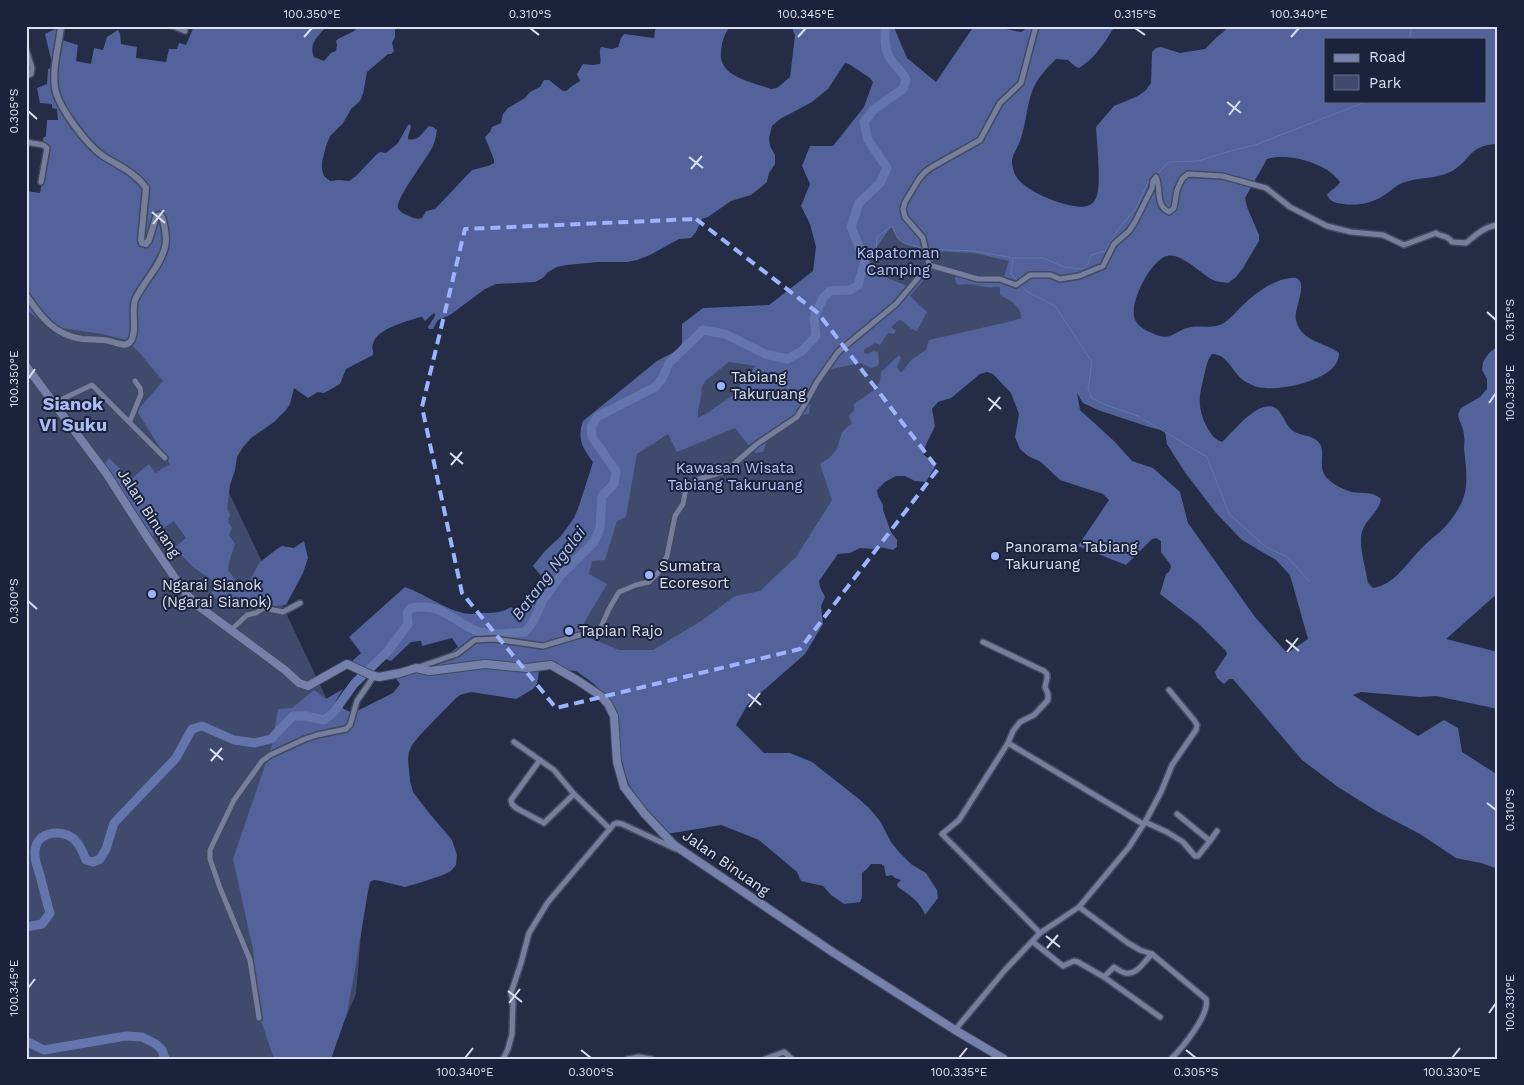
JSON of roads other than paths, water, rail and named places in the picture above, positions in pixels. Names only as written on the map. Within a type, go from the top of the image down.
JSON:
[{"type":"main road","name":"Jalan Binuang","points":[[26,366],[106,473],[186,594],[201,608],[285,670],[302,685],[308,686],[317,682],[347,664],[372,676],[388,676],[416,668],[430,671],[485,664],[499,667],[527,668],[551,665],[601,696],[608,704],[614,716],[617,762],[624,787],[650,820],[674,845],[818,942],[955,1030],[1004,1059]]},
{"type":"street","points":[[26,295],[45,320],[61,334],[82,339],[127,344],[132,340],[134,334],[133,305],[166,245],[163,220],[158,215],[149,240],[146,244],[142,243],[146,188],[136,177],[91,146],[78,131],[58,98],[55,89],[55,77],[61,26]]},
{"type":"street","points":[[173,26],[185,31]]},
{"type":"street","points":[[929,265],[921,234],[905,217],[903,209],[905,202],[925,172],[976,143],[983,136],[1004,98],[1021,83],[1036,26]]},
{"type":"street","points":[[26,49],[32,68],[32,74],[26,76]]},
{"type":"street","points":[[26,142],[43,145],[47,148],[40,182]]},
{"type":"street","points":[[929,265],[978,279],[1000,279],[1016,285],[1030,275],[1050,275],[1060,279],[1079,276],[1103,266],[1114,244],[1136,222],[1152,188],[1153,180],[1156,177],[1158,181],[1158,197],[1165,210],[1169,212],[1174,208],[1177,190],[1182,179],[1188,174],[1222,176],[1266,188],[1290,207],[1327,226],[1351,232],[1383,235],[1404,245],[1436,233],[1437,235],[1448,237],[1452,242],[1466,243],[1481,230],[1495,224],[1498,225]]},
{"type":"street","points":[[416,668],[457,654],[475,640],[494,639],[542,646],[600,629],[608,609],[619,592],[649,582],[660,569],[667,556],[675,516],[683,504],[684,493],[688,486],[696,480],[726,470],[757,444],[797,417],[817,382],[838,352],[896,304],[929,265]]},
{"type":"street","points":[[130,421],[141,394],[140,388],[135,381]]},
{"type":"street","points":[[54,403],[92,385],[166,458]]},
{"type":"street","points":[[231,630],[248,614],[256,613],[264,608],[284,612],[300,603]]},
{"type":"street","points":[[983,642],[1044,671],[1048,678],[1045,686],[1048,700],[1034,715],[1020,722],[1013,730],[1008,743],[959,820],[942,834],[1040,934]]},
{"type":"street","points":[[259,1018],[250,960],[220,888],[210,859],[210,850],[234,800],[262,761],[270,754],[316,734],[346,729],[350,725],[357,701],[372,676]]},
{"type":"street","points":[[955,1030],[1005,970],[1040,934],[1079,907],[1129,847],[1161,792],[1168,772],[1196,730],[1194,720],[1170,690]]},
{"type":"street","points":[[514,742],[554,770],[574,794],[610,829]]},
{"type":"street","points":[[1008,743],[1144,823],[1167,832],[1183,842],[1195,856],[1198,856],[1218,831]]},
{"type":"street","points":[[540,760],[514,794],[511,800],[512,804],[544,823],[574,794]]},
{"type":"street","points":[[1177,814],[1210,841]]},
{"type":"street","points":[[503,1059],[512,1034],[513,1002],[511,993],[529,932],[548,902],[614,824],[622,824],[684,853]]},
{"type":"street","points":[[1079,907],[1128,943],[1152,954],[1203,996],[1207,1004],[1206,1009],[1188,1041],[1171,1059]]},
{"type":"street","points":[[1032,942],[1063,966],[1074,961],[1078,962],[1104,977],[1160,1017]]},
{"type":"street","points":[[1104,977],[1114,967],[1126,973],[1136,971],[1152,954]]},
{"type":"street","points":[[765,1059],[784,1052],[792,1059]]},
{"type":"street","points":[[628,1059],[639,1057],[650,1059]]},
{"type":"waterway","name":"Batang Ngalai","points":[[26,927],[42,924],[50,913],[35,855],[35,848],[38,842],[48,834],[61,833],[74,839],[86,860],[93,862],[100,859],[106,849],[114,823],[176,758],[192,729],[202,726],[234,740],[255,743],[271,739],[293,716],[306,716],[324,720],[334,712],[354,684],[388,651],[408,624],[407,613],[411,608],[422,607],[439,610],[482,633],[525,632],[533,622],[543,600],[560,576],[594,542],[600,528],[602,496],[614,484],[616,471],[592,437],[591,427],[597,417],[655,387],[662,379],[669,363],[703,330],[725,334],[765,354],[787,359],[802,351],[816,336],[814,317],[823,298],[830,291],[850,290],[858,285],[865,261],[851,227],[859,203],[880,183],[887,168],[868,140],[864,122],[873,110],[903,89],[906,80],[889,57],[885,26]]},
{"type":"waterway","points":[[1410,38],[1411,26]]},
{"type":"waterway","points":[[1155,176],[1169,162],[1198,161],[1255,145],[1365,102]]},
{"type":"waterway","points":[[1013,258],[1043,258],[1064,267],[1082,269],[1088,264],[1091,255],[1105,251],[1117,231],[1136,208],[1148,182],[1152,178]]},
{"type":"waterway","points":[[865,261],[876,249],[877,237],[892,226],[899,240],[909,245],[923,248]]},
{"type":"waterway","points":[[927,249],[975,251],[1013,258],[1011,274],[1018,281]]},
{"type":"waterway","points":[[1020,284],[1026,291],[1055,306],[1092,362],[1088,389],[1092,398],[1138,416],[1207,457],[1229,514],[1266,547],[1287,557],[1309,581]]},
{"type":"waterway","points":[[26,1041],[44,1050],[126,1036],[142,1037],[156,1044],[162,1050],[165,1059]]},
{"type":"place","name":"Tabiang Takuruang","points":[[721,386]]},
{"type":"place","name":"Panorama Tabiang Takuruang","points":[[995,556]]},
{"type":"place","name":"Sumatra Ecoresort","points":[[649,575]]},
{"type":"place","name":"Ngarai Sianok (Ngarai Sianok)","points":[[152,594]]},
{"type":"place","name":"Tapian Rajo","points":[[569,631]]},
{"type":"district","name":"Sianok VI Suku","points":[[73,414]]},
{"type":"park label","name":"Kapatoman Camping","points":[[898,262]]},
{"type":"park label","name":"Kawasan Wisata Tabiang Takuruang","points":[[735,476]]}]
